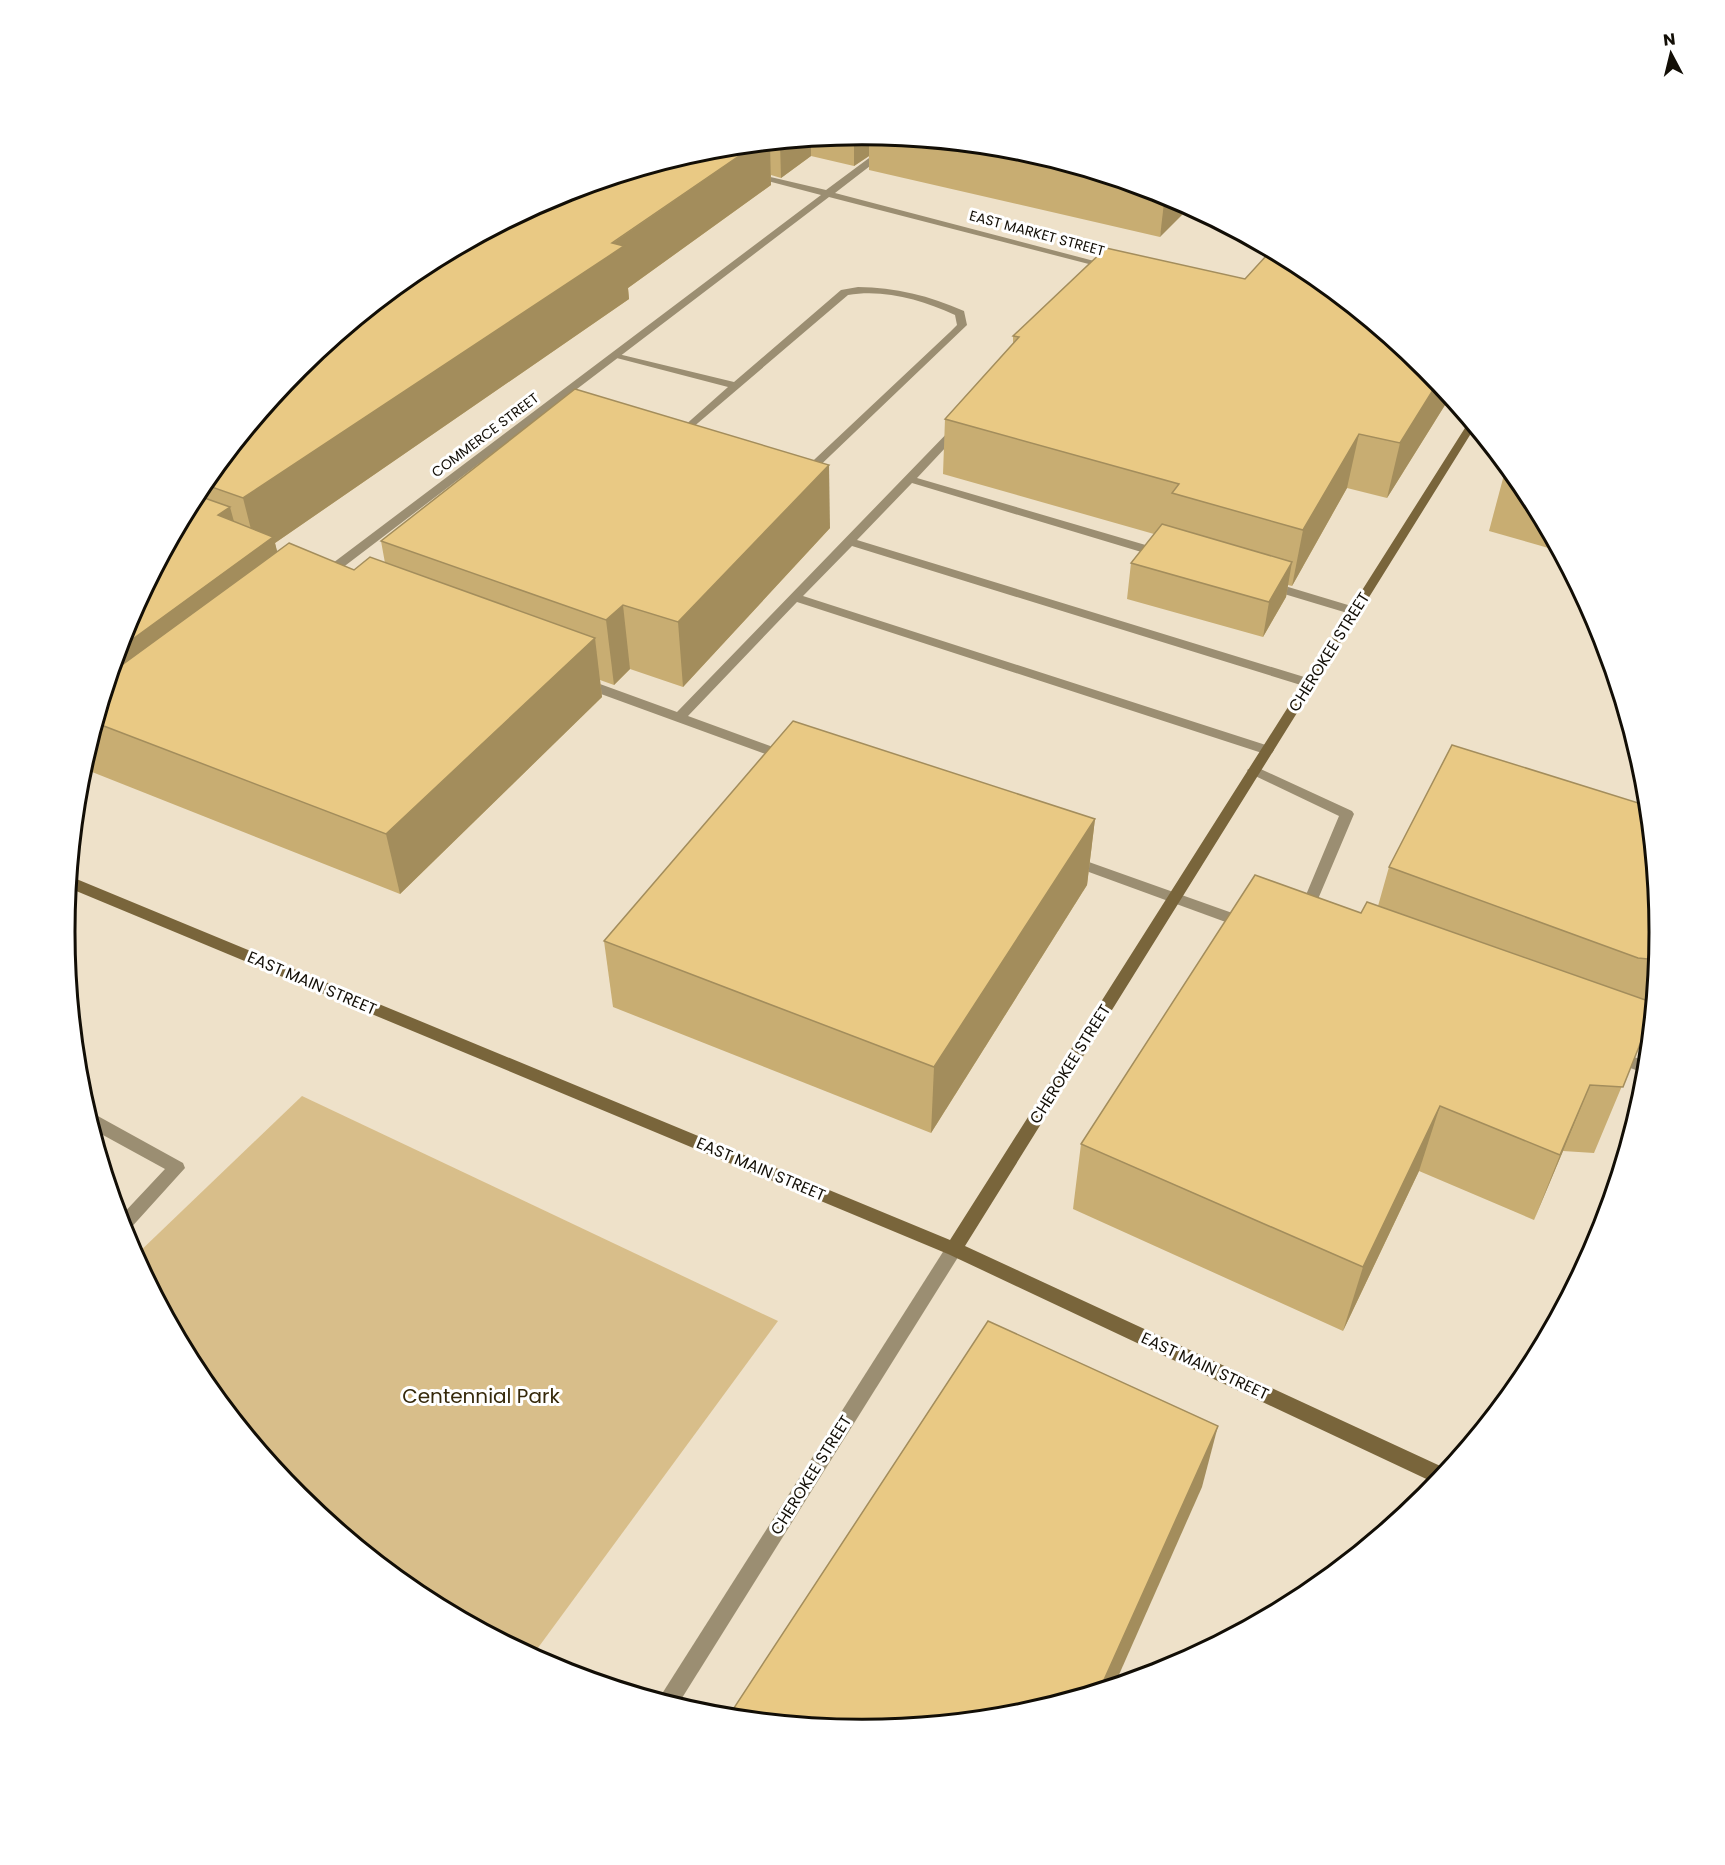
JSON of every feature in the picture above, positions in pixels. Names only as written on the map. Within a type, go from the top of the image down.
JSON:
[{"type":"main road","name":"CHEROKEE STREET","points":[[954,1249],[1468,429]]},
{"type":"main road","name":"EAST MAIN STREET","points":[[77,885],[954,1249],[1435,1472]]},
{"type":"street","name":"COMMERCE STREET","points":[[318,586],[891,146]]},
{"type":"street","name":"EAST MARKET STREET","points":[[738,171],[829,193],[1111,270]]},
{"type":"street","points":[[680,446],[674,442],[682,432],[845,292],[860,288],[882,290],[960,314],[962,325],[954,334],[817,465],[800,478],[792,477]]},
{"type":"street","points":[[615,356],[735,386]]},
{"type":"street","points":[[679,718],[794,597],[851,542],[966,419]]},
{"type":"street","points":[[910,479],[1172,557]]},
{"type":"street","points":[[851,542],[1309,682]]},
{"type":"street","points":[[1252,580],[1354,611]]},
{"type":"street","points":[[794,597],[1267,750]]},
{"type":"street","points":[[568,677],[802,763]]},
{"type":"street","points":[[1254,770],[1347,814],[1298,930]]},
{"type":"street","points":[[1062,857],[1261,929]]},
{"type":"street","points":[[1308,908],[1327,914]]},
{"type":"street","points":[[1604,1052],[1638,1065]]},
{"type":"street","points":[[99,1125],[177,1168],[129,1218]]},
{"type":"street","name":"CHEROKEE STREET","points":[[671,1696],[954,1249]]},
{"type":"green space","name":"Centennial Park","points":[[302,1096],[778,1321],[537,1649],[469,1614],[425,1587],[343,1525],[306,1489],[270,1452],[208,1370],[156,1281],[142,1249]]},
{"type":"building","points":[[740,155],[612,243],[624,246],[243,498],[213,488],[270,413],[343,340],[425,278],[514,226],[561,205],[659,172]]},
{"type":"building","points":[[1106,248],[1245,279],[1265,257],[1342,308],[1382,340],[1433,390],[1400,443],[1359,434],[1303,530],[1172,493],[1179,484],[945,419],[1019,337],[1013,336]]},
{"type":"building","points":[[575,389],[829,465],[678,622],[623,605],[606,620],[381,541]]},
{"type":"building","points":[[206,498],[230,507],[218,515],[273,537],[132,640],[156,584]]},
{"type":"building","points":[[1162,524],[1292,562],[1269,602],[1131,563]]},
{"type":"building","points":[[289,543],[354,570],[370,557],[595,638],[386,834],[103,726],[122,665]]},
{"type":"building","points":[[793,721],[1095,819],[934,1067],[604,941]]},
{"type":"building","points":[[1452,745],[1639,803],[1648,881],[1649,959],[1638,958],[1389,867]]},
{"type":"building","points":[[1255,875],[1361,913],[1367,902],[1646,1000],[1643,1038],[1623,1087],[1590,1085],[1560,1155],[1440,1106],[1363,1267],[1081,1144]]},
{"type":"building","points":[[988,1321],[1218,1426],[1103,1682],[1016,1705],[914,1718],[862,1720],[811,1718],[733,1709]]}]
